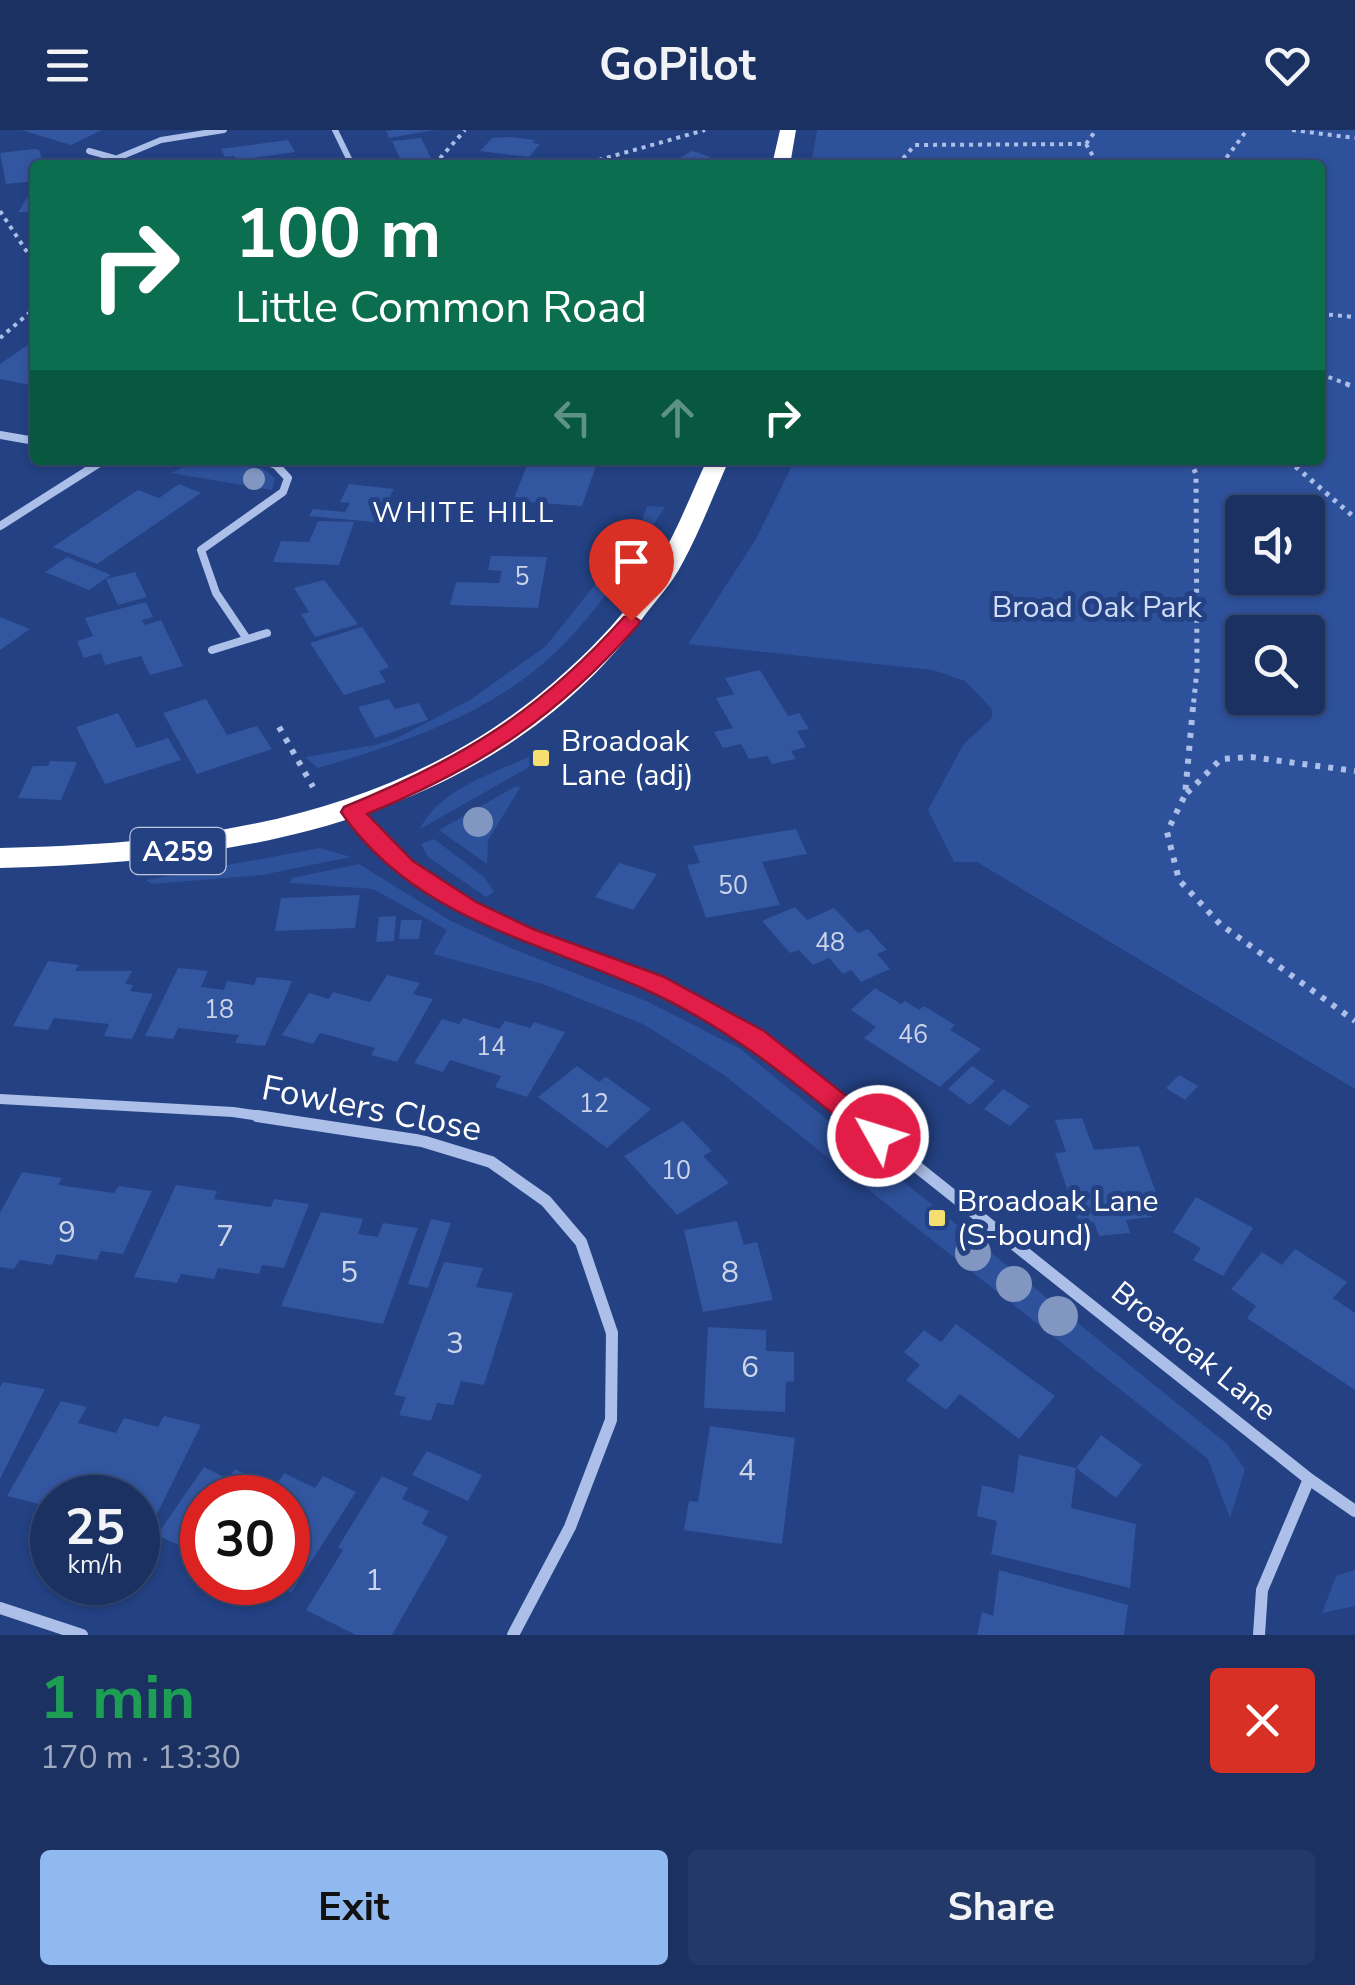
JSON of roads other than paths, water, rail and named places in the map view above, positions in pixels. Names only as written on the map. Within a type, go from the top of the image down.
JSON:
[{"type":"highway","points":[[782,160],[788,130]]},
{"type":"highway","name":"A259","points":[[0,858],[149,855],[227,844],[342,815],[421,784],[489,746],[586,672],[631,621],[668,567],[698,519],[716,465]]},
{"type":"street","points":[[111,160],[160,140],[224,130]]},
{"type":"street","points":[[335,130],[350,160]]},
{"type":"street","points":[[89,151],[115,158]]},
{"type":"street","points":[[0,435],[30,440]]},
{"type":"street","points":[[0,526],[96,465]]},
{"type":"street","points":[[247,639],[216,593],[201,550],[283,492],[288,478],[276,465]]},
{"type":"street","points":[[212,650],[267,633]]},
{"type":"street","name":"Broadoak Lane","points":[[342,815],[405,867],[468,908],[525,935],[654,983],[755,1038],[1355,1511]]},
{"type":"street","name":"Fowlers Close","points":[[0,1099],[234,1112],[422,1142],[491,1162],[546,1201],[580,1242],[612,1333],[611,1420],[570,1528],[512,1635]]},
{"type":"street","points":[[1258,1635],[1262,1590],[1309,1478]]},
{"type":"street","points":[[0,1608],[82,1635]]},
{"type":"place","name":"Broadoak Lane (adj)","points":[[541,758]]},
{"type":"place","name":"Broadoak Lane (S-bound)","points":[[937,1218]]},
{"type":"district","name":"WHITE HILL","points":[[464,512]]},
{"type":"park label","name":"Broad Oak Park","points":[[1097,607]]}]
